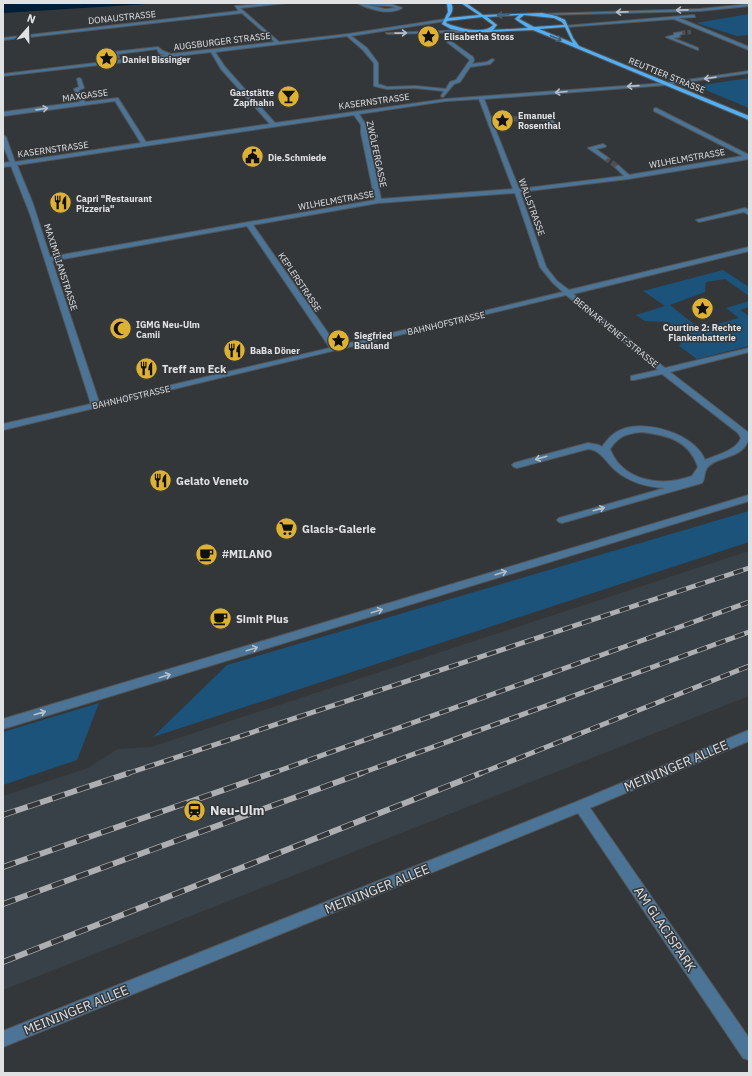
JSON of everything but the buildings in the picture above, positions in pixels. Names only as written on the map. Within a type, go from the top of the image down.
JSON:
[{"type":"main road","points":[[449,3],[452,8],[444,24],[450,28],[467,31],[566,26]]},
{"type":"main road","points":[[463,3],[495,25],[488,30]]},
{"type":"main road","points":[[445,20],[523,14],[555,16],[562,19],[571,38],[579,47]]},
{"type":"main road","points":[[523,14],[517,20],[532,28]]},
{"type":"main road","name":"REUTTIER STRASSE","points":[[532,28],[749,118]]},
{"type":"street","points":[[277,42],[236,7],[285,3]]},
{"type":"street","points":[[359,3],[385,10],[400,8],[392,4],[363,3]]},
{"type":"street","points":[[542,14],[666,9],[700,10],[749,6]]},
{"type":"street","points":[[566,26],[676,18],[749,6]]},
{"type":"street","points":[[662,19],[668,17],[669,14],[666,9]]},
{"type":"street","name":"DONAUSTRASSE","points":[[3,39],[243,12]]},
{"type":"street","points":[[676,18],[749,49]]},
{"type":"street","name":"AUGSBURGER STRASSE","points":[[3,75],[277,42],[348,35],[445,20]]},
{"type":"street","points":[[691,32],[704,30]]},
{"type":"street","name":"AUGSBURGER STRASSE","points":[[348,35],[467,31]]},
{"type":"street","points":[[681,33],[676,34],[678,36],[668,37],[696,49]]},
{"type":"street","points":[[348,35],[365,49],[376,63],[376,85],[387,88],[446,90]]},
{"type":"street","points":[[446,100],[443,98],[446,90],[452,83],[458,81],[472,60],[449,41]]},
{"type":"street","points":[[114,62],[118,57],[115,53],[158,48],[161,52],[169,55]]},
{"type":"street","points":[[212,50],[223,68],[274,125]]},
{"type":"street","points":[[468,66],[488,64],[492,60]]},
{"type":"street","name":"KASERNSTRASSE","points":[[3,165],[446,100],[666,84],[749,72]]},
{"type":"street","points":[[79,79],[82,88],[76,89],[83,103]]},
{"type":"street","name":"WALLSTRASSE","points":[[481,98],[517,191],[543,267],[555,282],[568,294]]},
{"type":"street","name":"MAXGASSE","points":[[3,114],[116,99],[144,145]]},
{"type":"street","name":"WILHELMSTRASSE","points":[[656,110],[749,156]]},
{"type":"street","name":"ZWÖLFERGASSE","points":[[355,113],[361,119],[365,130],[364,133],[378,201]]},
{"type":"street","points":[[533,118],[548,118],[553,125]]},
{"type":"street","points":[[489,119],[505,119]]},
{"type":"street","name":"MAXIMILIANSTRASSE","points":[[3,137],[13,164],[18,172],[49,259],[63,308],[96,405]]},
{"type":"street","points":[[603,146],[588,149],[605,158]]},
{"type":"street","name":"WILHELMSTRASSE","points":[[49,259],[378,201],[517,191],[628,177],[749,156]]},
{"type":"street","points":[[618,167],[628,177]]},
{"type":"street","points":[[699,220],[748,211]]},
{"type":"street","name":"KEPLERSTRASSE","points":[[250,224],[335,349]]},
{"type":"street","name":"BAHNHOFSTRASSE","points":[[3,427],[568,294],[749,249]]},
{"type":"street","name":"BERNAR-VENET-STRASSE","points":[[568,294],[746,435]]},
{"type":"street","name":"BERNAR-VENET-STRASSE","points":[[664,371],[749,350]]},
{"type":"street","points":[[634,378],[664,371]]},
{"type":"street","points":[[562,520],[699,481],[703,469],[701,463],[696,450],[670,434],[656,430],[631,430],[615,436],[605,449],[616,466],[632,478],[661,485],[684,483],[696,478],[700,468],[704,465],[708,462],[738,449],[745,441],[746,435]]},
{"type":"street","points":[[517,465],[583,447],[596,447],[650,494]]},
{"type":"street","points":[[708,462],[749,450]]},
{"type":"street","points":[[3,724],[749,498]]},
{"type":"street","name":"MEININGER ALLEE","points":[[3,1039],[581,806],[749,735]]},
{"type":"street","name":"AM GLACISPARK","points":[[581,806],[749,1052]]},
{"type":"shaded area","points":[[3,3],[163,3],[3,13]]},
{"type":"shaded area","points":[[749,14],[749,35],[737,36],[696,23]]},
{"type":"shaded area","points":[[749,78],[749,108],[696,86]]},
{"type":"shaded area","points":[[723,270],[749,287],[749,296],[725,279],[706,282],[705,292],[670,305],[700,329],[739,318],[726,308],[749,301],[749,307],[740,310],[749,316],[749,346],[697,359],[679,346],[686,335],[668,322],[645,321],[636,315],[665,306],[643,291]]},
{"type":"shaded area","points":[[749,511],[749,542],[153,737],[227,665]]},
{"type":"shaded area","points":[[749,551],[749,696],[3,990],[3,796],[88,768],[118,749],[151,747]]},
{"type":"shaded area","points":[[99,703],[77,760],[3,785],[3,732]]},
{"type":"tunnel","points":[[681,33],[691,32]]},
{"type":"tunnel","points":[[505,119],[533,118]]},
{"type":"tunnel","points":[[605,158],[618,167]]},
{"type":"railway","points":[[126,774],[749,568]]},
{"type":"railway","points":[[270,774],[749,602]]},
{"type":"railway","points":[[359,774],[749,632]]},
{"type":"railway","points":[[479,774],[749,666]]},
{"type":"railway","points":[[3,867],[272,773]]},
{"type":"railway","points":[[3,904],[362,773]]},
{"type":"railway","points":[[3,962],[481,773]]},
{"type":"railway","points":[[3,815],[126,774]]},
{"type":"place","name":"Elisabetha Stoss","points":[[429,36]]},
{"type":"place","name":"Daniel Bissinger","points":[[106,59]]},
{"type":"place","name":"Gaststätte Zapfhahn","points":[[289,97]]},
{"type":"place","name":"Emanuel Rosenthal","points":[[503,120]]},
{"type":"place","name":"Die.Schmiede","points":[[253,157]]},
{"type":"place","name":"Capri \"Restaurant Pizzeria\"","points":[[60,203]]},
{"type":"place","name":"Courtine 2: Rechte Flankenbatterie","points":[[702,308]]},
{"type":"place","name":"IGMG Neu-Ulm Camii","points":[[121,329]]},
{"type":"place","name":"Siegfried Bauland","points":[[338,340]]},
{"type":"place","name":"BaBa Döner","points":[[234,350]]},
{"type":"place","name":"Treff am Eck","points":[[147,369]]},
{"type":"place","name":"Gelato Veneto","points":[[161,481]]},
{"type":"place","name":"Glacis-Galerie","points":[[286,529]]},
{"type":"place","name":"#MILANO","points":[[207,554]]},
{"type":"place","name":"Simit Plus","points":[[221,619]]},
{"type":"place","name":"Neu-Ulm","points":[[195,810]]}]
